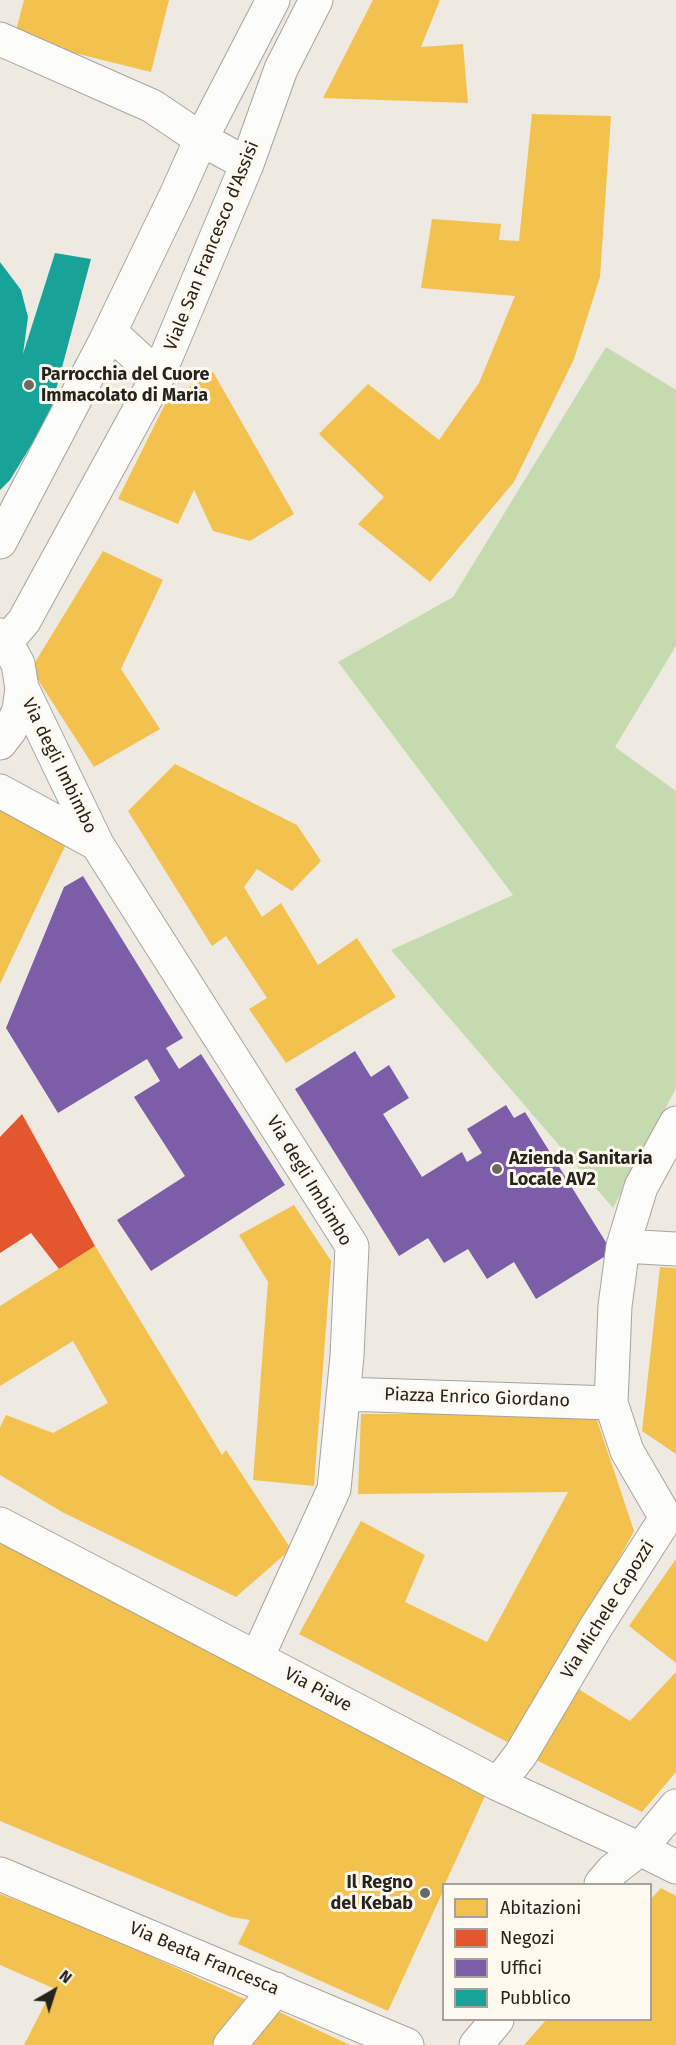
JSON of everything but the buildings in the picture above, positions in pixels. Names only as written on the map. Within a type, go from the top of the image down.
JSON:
[{"type":"street","points":[[0,543],[110,332],[201,139],[273,0]]},
{"type":"street","name":"Viale San Francesco d'Assisi","points":[[3,639],[24,621],[158,376],[247,164],[280,69],[316,0]]},
{"type":"street","points":[[0,39],[152,106],[201,139],[247,164]]},
{"type":"street","points":[[110,332],[158,376]]},
{"type":"street","points":[[0,743],[10,730],[20,710],[22,688],[18,664],[3,639]]},
{"type":"street","name":"Via degli Imbimbo","points":[[22,688],[97,844],[352,1246],[347,1356],[334,1489],[257,1658]]},
{"type":"street","name":"Via degli Imbimbo","points":[[0,791],[97,844]]},
{"type":"street","name":"Via Michele Capozzi","points":[[498,1784],[521,1754],[596,1627],[671,1524],[627,1451],[611,1403],[615,1306],[622,1246],[641,1187],[676,1123]]},
{"type":"street","points":[[622,1246],[676,1249]]},
{"type":"street","name":"Piazza Enrico Giordano","points":[[343,1394],[611,1403]]},
{"type":"street","name":"Via Piave","points":[[0,1524],[498,1784],[676,1867]]},
{"type":"street","points":[[602,1883],[613,1870],[640,1849],[676,1806]]},
{"type":"street","points":[[622,1883],[627,1878],[640,1849]]},
{"type":"street","name":"Via Beata Francesca","points":[[0,1874],[407,2045]]},
{"type":"street","points":[[230,2045],[276,1989]]},
{"type":"street","points":[[476,2045],[495,2021]]},
{"type":"green space","points":[[606,347],[676,390],[676,646],[615,747],[676,791],[676,1088],[613,1208],[391,950],[513,895],[338,662],[453,597]]},
{"type":"place","name":"Parrocchia del Cuore Immacolato di Maria","points":[[29,385]]},
{"type":"place","name":"Azienda Sanitaria Locale AV2","points":[[497,1169]]},
{"type":"place","name":"Il Regno del Kebab","points":[[425,1893]]}]
